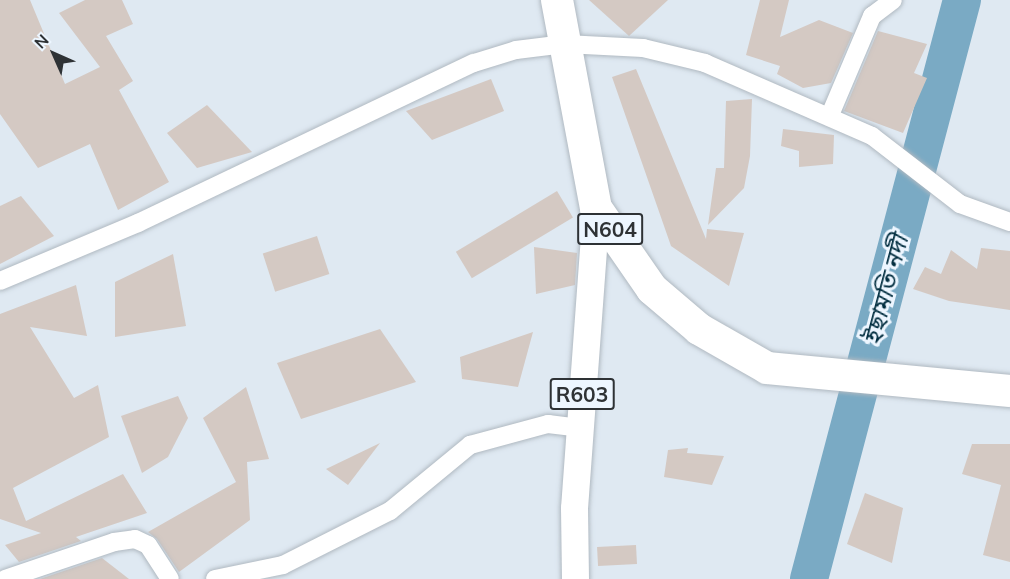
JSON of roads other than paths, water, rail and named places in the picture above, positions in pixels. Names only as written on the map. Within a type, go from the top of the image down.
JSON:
[{"type":"highway","name":"N604","points":[[557,0],[596,208],[652,289],[699,329],[767,368],[1010,391]]},
{"type":"main road","name":"R603","points":[[575,579],[580,428],[596,208]]},
{"type":"street","points":[[830,115],[872,16],[893,0]]},
{"type":"street","points":[[0,281],[138,223],[474,63],[516,50],[565,44],[644,48],[705,63],[830,115],[872,136],[960,204],[1010,222]]},
{"type":"street","points":[[215,579],[283,565],[390,511],[470,446],[548,424],[580,428]]},
{"type":"street","points":[[3,576],[114,542],[135,539],[148,545],[170,579]]},
{"type":"waterway","name":"ইছামতি নদী","points":[[809,579],[962,0]]}]
